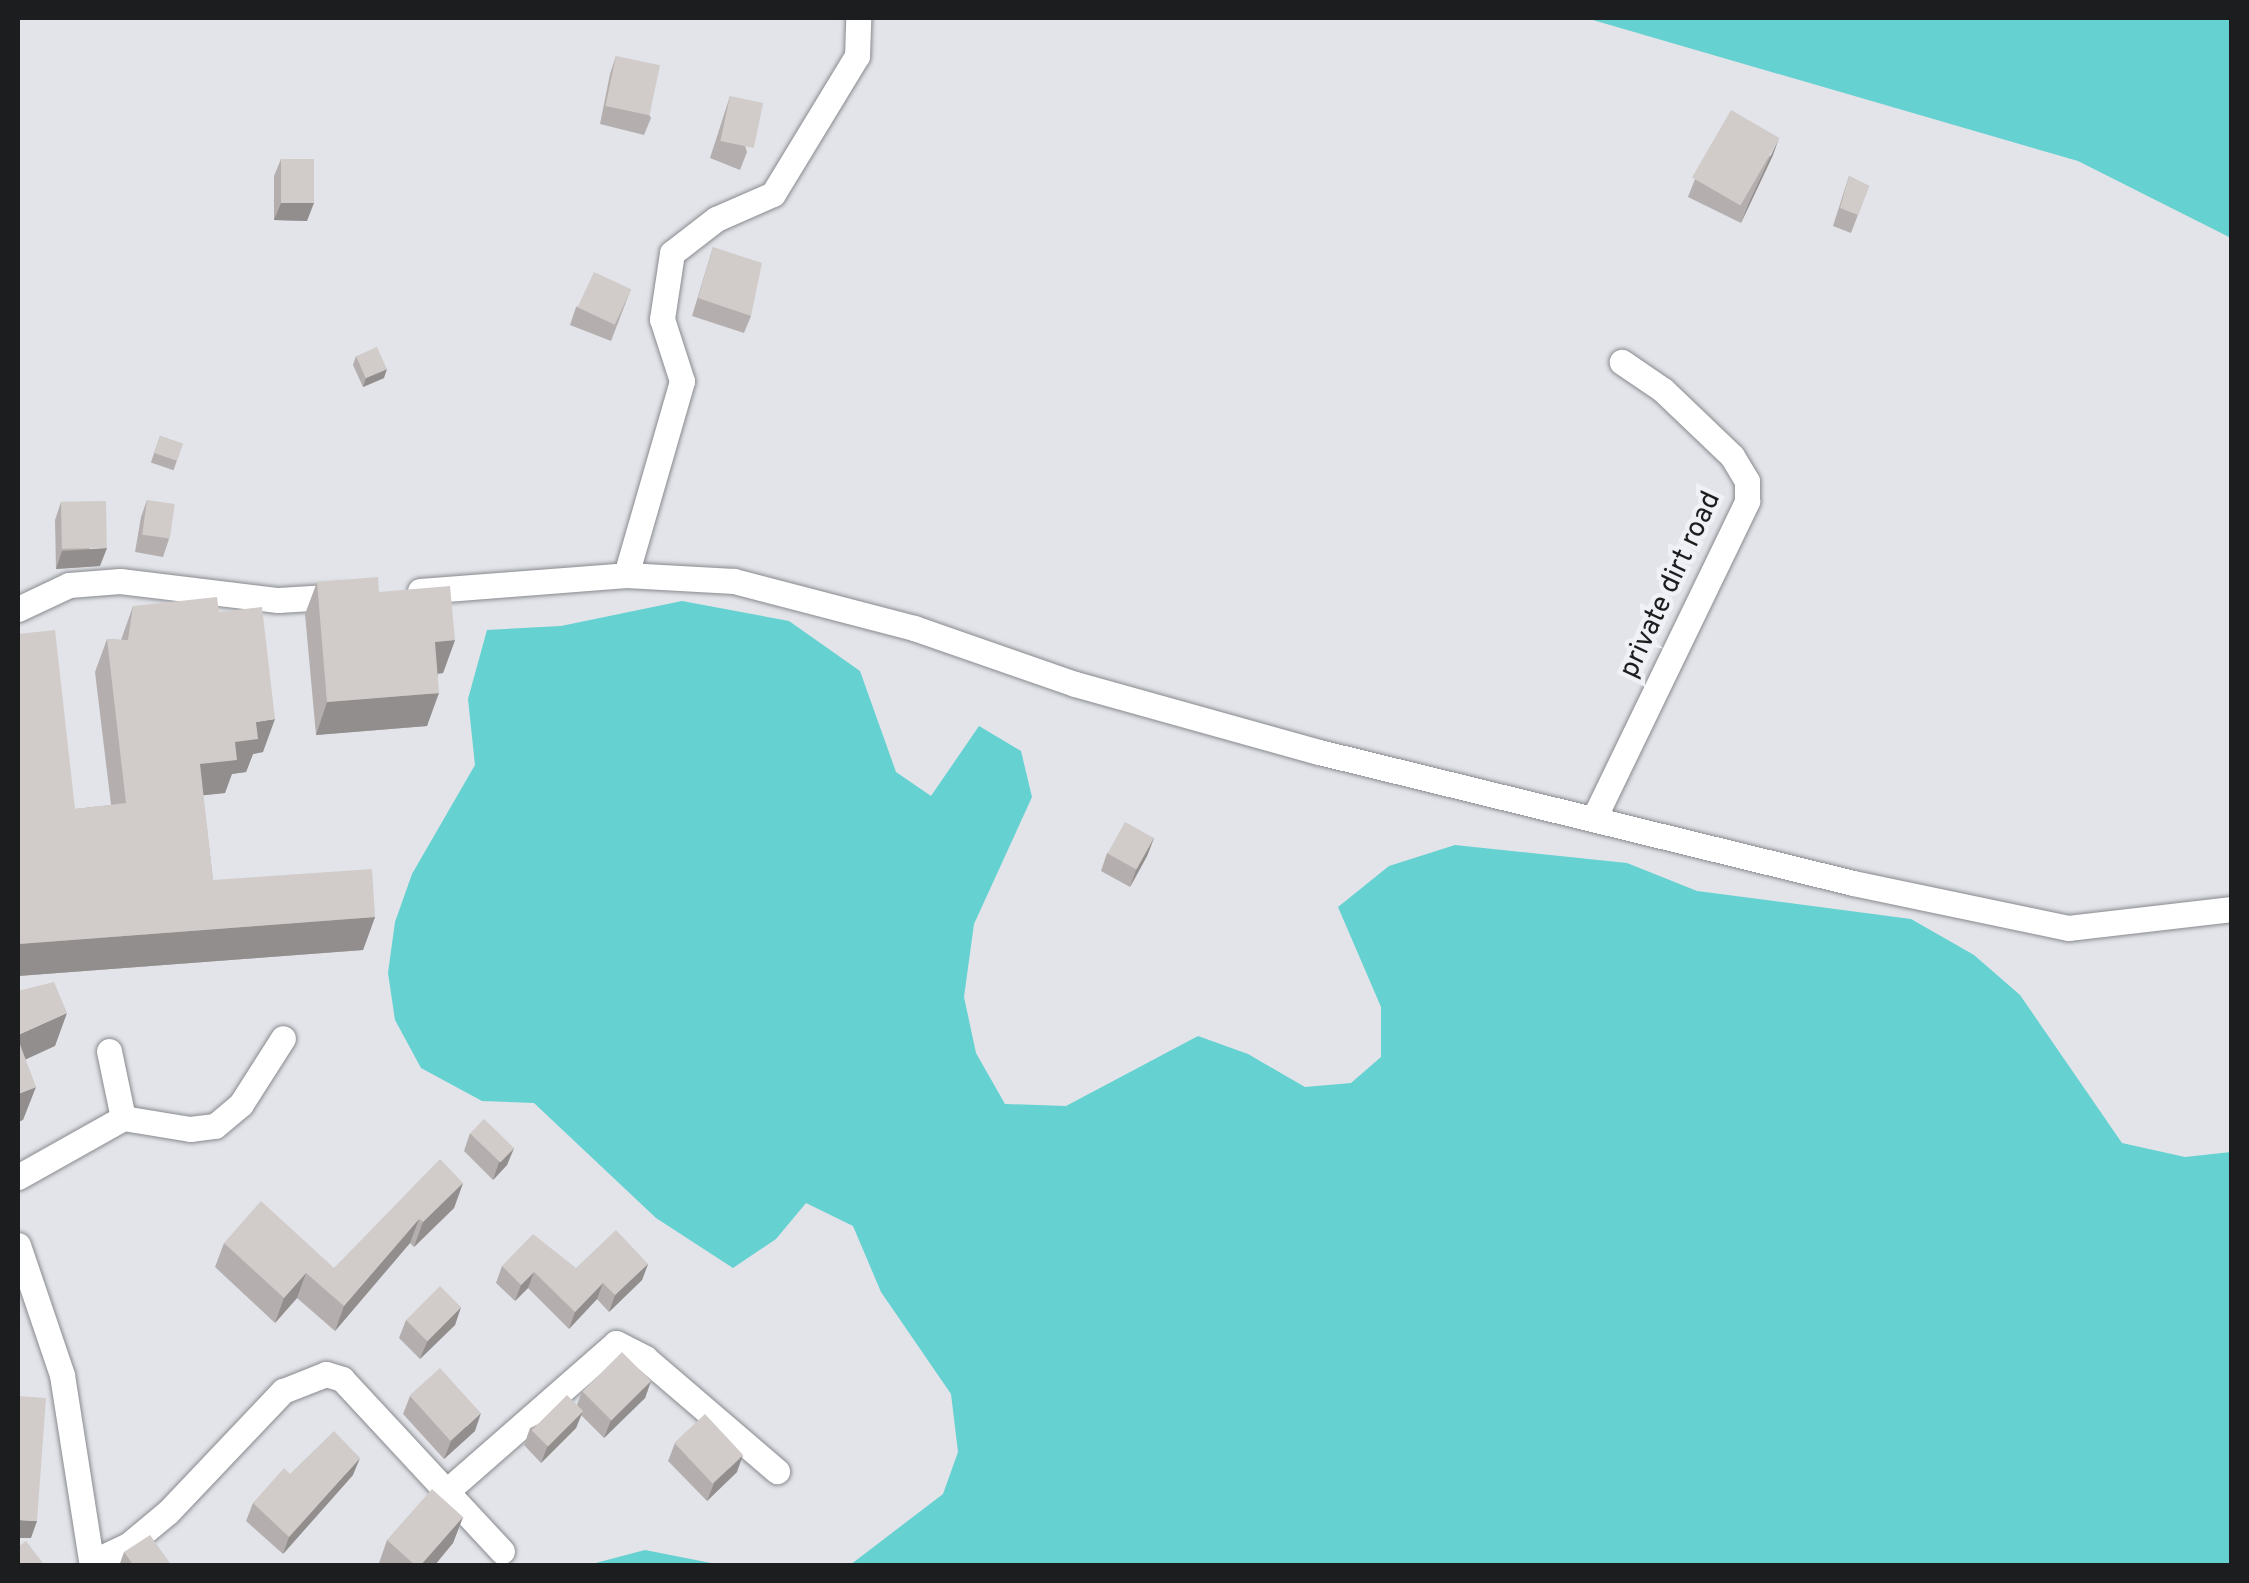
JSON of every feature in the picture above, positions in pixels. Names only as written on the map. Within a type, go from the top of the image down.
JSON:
[{"type":"street","points":[[626,575],[682,380],[662,319],[672,253],[716,219],[773,194],[856,56],[858,18]]},
{"type":"street","name":"private dirt road","points":[[1595,816],[1747,502],[1746,481],[1732,456],[1663,390],[1622,362]]},
{"type":"street","points":[[18,609],[68,584],[120,581],[278,600],[626,575],[734,581],[914,628],[1075,684],[1319,752],[1595,816],[1853,883],[2068,928],[2232,909]]},
{"type":"street","points":[[18,1176],[123,1118],[190,1130],[215,1126],[241,1104],[282,1038]]},
{"type":"street","points":[[108,1052],[123,1118]]},
{"type":"street","points":[[18,1245],[62,1375],[92,1564],[127,1546],[168,1512],[283,1391],[308,1377],[342,1379],[502,1551]]},
{"type":"street","points":[[448,1490],[616,1343],[645,1358],[777,1471]]},
{"type":"water","points":[[1586,18],[2231,18],[2231,238],[2078,161]]},
{"type":"water","points":[[682,601],[789,621],[860,671],[896,772],[931,796],[979,726],[1021,751],[1032,797],[974,924],[964,997],[976,1053],[1005,1104],[1066,1106],[1198,1036],[1248,1054],[1305,1087],[1351,1083],[1381,1057],[1381,1007],[1338,907],[1389,866],[1455,845],[1627,863],[1697,891],[1911,919],[1974,955],[2020,995],[2122,1143],[2185,1157],[2231,1152],[2231,1565],[850,1565],[943,1494],[958,1452],[951,1394],[881,1292],[853,1226],[806,1203],[776,1239],[733,1268],[656,1218],[534,1103],[482,1101],[421,1068],[395,1020],[388,973],[395,922],[412,874],[475,765],[468,699],[487,630],[561,626]]},
{"type":"water","points":[[645,1550],[721,1565],[588,1565]]},
{"type":"building","points":[[616,56],[660,65],[649,115],[605,106]]},
{"type":"building","points":[[730,96],[763,103],[754,148],[720,141]]},
{"type":"building","points":[[1731,110],[1779,138],[1740,206],[1692,178]]},
{"type":"building","points":[[281,159],[314,159],[314,203],[281,203]]},
{"type":"building","points":[[1849,176],[1869,186],[1858,215],[1840,208]]},
{"type":"building","points":[[713,247],[762,263],[751,316],[698,298]]},
{"type":"building","points":[[594,272],[631,289],[615,325],[578,307]]},
{"type":"building","points":[[377,347],[387,369],[366,378],[356,356]]},
{"type":"building","points":[[160,436],[183,444],[177,461],[154,453]]},
{"type":"building","points":[[147,500],[175,504],[170,539],[142,535]]},
{"type":"building","points":[[106,501],[107,548],[62,549],[61,502]]},
{"type":"building","points":[[378,577],[379,592],[450,586],[455,640],[435,642],[439,693],[327,702],[317,582]]},
{"type":"building","points":[[217,597],[219,612],[262,607],[275,719],[256,722],[258,739],[235,742],[237,760],[200,764],[213,880],[372,869],[375,917],[18,944],[18,634],[55,630],[75,809],[126,803],[107,639],[128,640],[133,606]]},
{"type":"building","points":[[1125,822],[1154,838],[1136,869],[1108,853]]},
{"type":"building","points":[[54,982],[67,1013],[18,1035],[18,991]]},
{"type":"building","points":[[18,1039],[36,1087],[18,1094]]},
{"type":"building","points":[[484,1119],[514,1148],[500,1163],[470,1133]]},
{"type":"building","points":[[440,1159],[463,1183],[423,1222],[419,1219],[344,1306],[306,1273],[284,1298],[224,1243],[261,1201],[334,1268]]},
{"type":"building","points":[[616,1230],[648,1264],[615,1295],[603,1283],[575,1312],[534,1272],[521,1285],[502,1266],[533,1234],[576,1268]]},
{"type":"building","points":[[440,1286],[461,1307],[427,1341],[406,1320]]},
{"type":"building","points":[[622,1352],[651,1381],[611,1421],[582,1392]]},
{"type":"building","points":[[440,1368],[481,1413],[450,1441],[410,1395]]},
{"type":"building","points":[[567,1395],[583,1411],[548,1447],[532,1430]]},
{"type":"building","points":[[18,1396],[46,1398],[37,1521],[18,1520]]},
{"type":"building","points":[[705,1414],[743,1455],[712,1484],[674,1443]]},
{"type":"building","points":[[334,1431],[360,1458],[289,1537],[253,1503],[284,1468],[290,1474]]},
{"type":"building","points":[[432,1489],[463,1517],[416,1566],[387,1540]]},
{"type":"building","points":[[150,1535],[172,1566],[134,1566],[124,1552]]},
{"type":"building","points":[[26,1541],[45,1566],[18,1566],[18,1547]]}]
